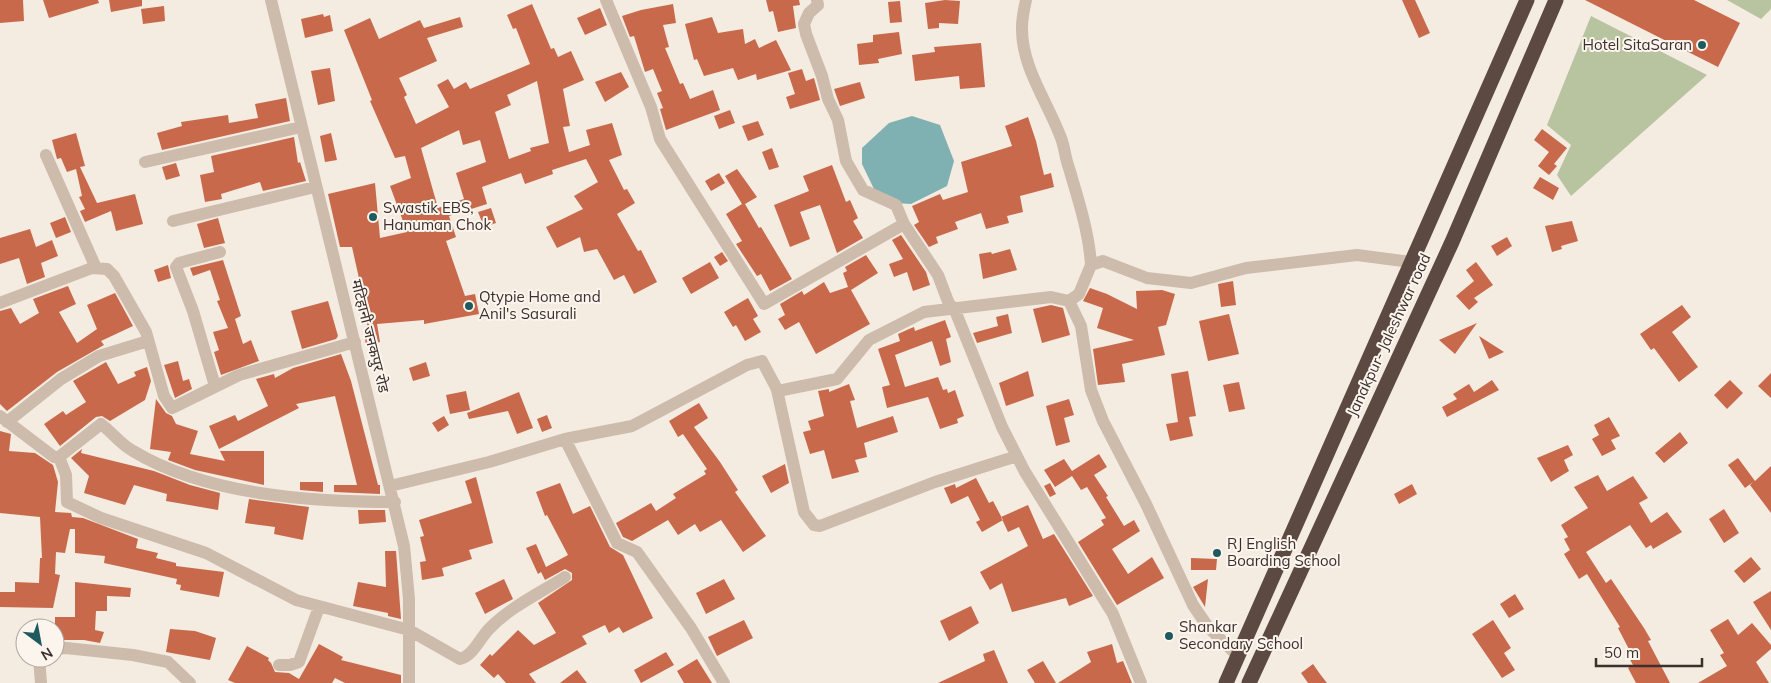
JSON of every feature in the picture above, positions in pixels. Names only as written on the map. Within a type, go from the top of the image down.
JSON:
[{"type":"highway","name":"Janakpur- Jaleshwar road","points":[[1226,683],[1527,0]]},
{"type":"highway","name":"Janakpur- Jaleshwar road","points":[[1249,683],[1452,242],[1556,0]]},
{"type":"street","name":"मटिहानी जनकपुर रोड","points":[[271,0],[395,502],[404,546],[409,599],[409,683]]},
{"type":"street","points":[[606,0],[651,107],[660,139],[764,304],[904,224]]},
{"type":"street","points":[[817,0],[818,5],[809,13],[804,24],[828,99],[838,120],[846,161],[863,190],[896,205],[904,224],[938,275],[949,304],[954,308],[995,411],[1025,472],[1112,614],[1141,683]]},
{"type":"street","points":[[762,361],[778,391],[837,379],[869,340],[924,312],[1051,297],[1069,301],[1079,294],[1090,265],[1090,247],[1082,221],[1079,197],[1068,167],[1062,139],[1028,65],[1022,28],[1026,0]]},
{"type":"street","points":[[145,162],[301,127]]},
{"type":"street","points":[[46,155],[96,268]]},
{"type":"street","points":[[173,221],[316,187]]},
{"type":"street","points":[[215,386],[193,311],[176,267],[178,263],[220,252]]},
{"type":"street","points":[[1090,265],[1103,261],[1147,278],[1191,284],[1246,268],[1357,255],[1411,262]]},
{"type":"street","points":[[0,303],[96,268],[106,269],[114,276],[146,332],[164,396],[172,408],[238,375],[355,342]]},
{"type":"street","points":[[1069,301],[1081,326],[1091,390],[1103,421],[1126,462],[1193,605],[1208,627],[1238,656]]},
{"type":"street","points":[[148,341],[99,356],[61,378],[3,419],[42,450],[54,457],[59,457],[101,424],[133,451],[168,469],[202,481],[314,500],[395,502]]},
{"type":"street","points":[[390,486],[489,462],[565,439],[632,426],[747,365],[762,361]]},
{"type":"street","points":[[762,361],[777,390],[804,512],[814,525],[820,526],[935,482],[1018,456]]},
{"type":"street","points":[[565,439],[616,544],[637,552],[691,628],[724,683]]},
{"type":"street","points":[[59,457],[66,475],[67,502],[101,518],[206,554],[288,596],[319,607],[409,630],[460,659],[465,658],[488,630],[504,616],[565,577]]},
{"type":"street","points":[[279,664],[290,665],[299,662],[319,607]]},
{"type":"street","points":[[65,650],[133,655],[168,662],[187,682]]},
{"type":"street","points":[[40,668],[41,683]]},
{"type":"green space","points":[[1727,0],[1771,0],[1771,9],[1761,19]]},
{"type":"green space","points":[[1591,16],[1707,75],[1571,196],[1557,175],[1571,145],[1547,125]]},
{"type":"water","points":[[912,116],[940,125],[954,161],[947,186],[911,204],[895,203],[874,189],[862,164],[862,148],[889,123]]},
{"type":"building","points":[[0,0],[23,0],[24,21],[0,23]]},
{"type":"building","points":[[43,0],[98,0],[99,3],[49,18]]},
{"type":"building","points":[[109,0],[142,0],[142,6],[111,12]]},
{"type":"building","points":[[766,0],[799,0],[800,5],[793,6],[796,28],[778,32],[773,11],[769,12]]},
{"type":"building","points":[[945,0],[960,1],[958,24],[939,23],[939,28],[928,29],[925,3]]},
{"type":"building","points":[[1402,0],[1415,0],[1430,33],[1419,38]]},
{"type":"building","name":"Hotel SitaSaran","points":[[1585,0],[1694,0],[1740,23],[1718,67]]},
{"type":"building","points":[[900,1],[902,22],[890,23],[888,2]]},
{"type":"building","points":[[532,4],[551,49],[554,48],[558,57],[571,51],[584,80],[563,89],[570,126],[563,127],[569,152],[590,145],[586,130],[612,123],[622,155],[609,160],[624,190],[627,189],[635,203],[617,214],[638,251],[641,250],[657,282],[634,294],[624,275],[614,280],[597,249],[584,252],[580,237],[557,248],[546,227],[583,209],[574,196],[598,182],[586,159],[552,170],[553,174],[525,184],[521,173],[482,187],[487,204],[449,216],[456,237],[446,241],[465,296],[475,294],[479,314],[424,324],[424,320],[377,324],[380,342],[366,345],[364,334],[368,333],[365,305],[352,247],[340,247],[328,194],[375,183],[380,238],[407,232],[390,186],[411,178],[405,156],[395,158],[370,101],[372,100],[344,30],[370,18],[379,39],[420,20],[424,28],[460,17],[463,27],[427,38],[437,61],[399,78],[407,95],[404,97],[416,124],[449,107],[437,85],[448,79],[454,89],[466,82],[470,89],[530,64],[516,28],[513,29],[507,15]],"holes":[[[537,81],[549,143],[530,148],[531,151],[509,159],[495,112],[511,105],[507,95]],[[459,130],[463,145],[480,140],[486,162],[456,173],[464,199],[438,208],[421,148]]]},
{"type":"building","points":[[673,4],[676,23],[663,25],[669,47],[665,48],[680,84],[683,83],[690,99],[713,90],[720,110],[666,130],[660,109],[663,108],[657,93],[662,91],[653,69],[645,72],[634,36],[630,37],[622,16]]},
{"type":"building","points":[[164,6],[165,21],[143,24],[141,9]]},
{"type":"building","points":[[600,8],[607,25],[585,35],[577,18]]},
{"type":"building","points":[[323,14],[324,17],[330,15],[333,31],[305,38],[301,19]]},
{"type":"building","points":[[712,17],[718,33],[743,29],[745,44],[755,39],[759,48],[776,40],[791,70],[757,80],[756,74],[738,80],[733,68],[704,76],[697,59],[694,60],[685,24]]},
{"type":"building","points":[[899,32],[902,54],[878,59],[879,63],[859,65],[857,44],[873,42],[873,35]]},
{"type":"building","points":[[981,43],[985,87],[960,89],[959,76],[915,81],[912,55],[935,52],[934,47]]},
{"type":"building","points":[[330,68],[335,101],[318,105],[311,71]]},
{"type":"building","points":[[802,69],[806,81],[814,78],[820,100],[790,109],[786,97],[795,94],[788,73]]},
{"type":"building","points":[[621,72],[629,87],[605,102],[595,82]]},
{"type":"building","points":[[860,82],[865,98],[840,106],[834,89]]},
{"type":"building","points":[[286,98],[290,121],[162,150],[157,133],[182,126],[181,122],[228,115],[229,123],[258,118],[255,104]]},
{"type":"building","points":[[730,110],[735,123],[719,129],[714,116]]},
{"type":"building","points":[[1028,117],[1044,175],[1051,173],[1054,187],[1020,196],[1023,212],[1007,216],[1009,223],[986,229],[981,213],[955,222],[958,229],[936,237],[938,243],[929,247],[914,225],[919,222],[912,206],[940,194],[943,200],[968,192],[961,162],[1012,146],[1005,126]]},
{"type":"building","points":[[758,121],[764,135],[748,141],[742,126]]},
{"type":"building","points":[[1542,129],[1567,148],[1554,164],[1557,166],[1549,175],[1538,166],[1549,152],[1534,140]]},
{"type":"building","points":[[76,133],[85,166],[80,167],[97,203],[135,194],[143,224],[116,231],[111,211],[85,222],[80,211],[85,209],[79,197],[82,196],[76,169],[67,172],[61,158],[57,159],[52,140]]},
{"type":"building","points":[[331,133],[337,160],[325,162],[320,136]]},
{"type":"building","points":[[294,137],[298,163],[300,162],[306,181],[263,191],[260,182],[221,194],[222,199],[205,202],[200,175],[214,172],[211,156]]},
{"type":"building","points":[[772,148],[779,167],[769,170],[762,152]]},
{"type":"building","points":[[176,163],[180,176],[166,180],[162,167]]},
{"type":"building","points":[[832,165],[846,202],[850,200],[858,218],[853,221],[863,238],[837,253],[820,205],[800,212],[810,239],[790,247],[774,205],[809,191],[803,176]]},
{"type":"building","points":[[737,169],[757,197],[745,204],[792,279],[770,291],[761,274],[757,276],[736,244],[742,241],[726,214],[742,204],[725,176]]},
{"type":"building","points":[[719,173],[725,183],[711,191],[705,181]]},
{"type":"building","points":[[1540,177],[1559,188],[1553,200],[1533,188]]},
{"type":"building","points":[[491,208],[496,223],[484,227],[478,212]]},
{"type":"building","points":[[65,217],[71,232],[56,238],[50,223]]},
{"type":"building","points":[[218,218],[225,243],[204,248],[197,224]]},
{"type":"building","points":[[1572,221],[1578,241],[1561,246],[1562,249],[1552,252],[1545,226]]},
{"type":"building","points":[[30,229],[36,247],[52,240],[58,256],[41,263],[45,277],[27,284],[19,258],[0,264],[0,238]]},
{"type":"building","points":[[901,235],[926,272],[930,285],[913,291],[907,272],[894,277],[889,264],[903,259],[892,240]]},
{"type":"building","points":[[1507,237],[1512,246],[1497,256],[1491,246]]},
{"type":"building","points":[[1010,249],[1017,270],[983,279],[979,254],[991,252],[992,254]]},
{"type":"building","points":[[722,252],[728,261],[720,266],[714,257]]},
{"type":"building","points":[[866,255],[878,273],[851,290],[870,324],[816,354],[799,322],[785,330],[778,319],[785,315],[780,304],[802,291],[804,295],[824,282],[830,293],[848,287],[843,273],[847,271],[845,267]]},
{"type":"building","points":[[223,260],[241,316],[235,319],[243,344],[251,340],[259,361],[221,375],[214,352],[219,350],[213,332],[228,328],[217,301],[220,300],[210,270],[193,276],[190,268]]},
{"type":"building","points":[[710,262],[719,278],[691,294],[682,278]]},
{"type":"building","points":[[1476,262],[1493,285],[1474,298],[1478,302],[1469,310],[1456,296],[1474,281],[1466,270]]},
{"type":"building","points":[[168,265],[171,278],[158,282],[154,270]]},
{"type":"building","points":[[1233,281],[1236,305],[1221,307],[1218,284]]},
{"type":"building","points":[[68,286],[76,304],[59,312],[77,343],[97,329],[87,305],[115,293],[133,326],[101,341],[104,345],[57,372],[7,411],[0,404],[0,311],[11,308],[20,324],[39,313],[33,299]]},
{"type":"building","points":[[1090,288],[1137,309],[1136,291],[1162,290],[1175,294],[1166,325],[1158,327],[1165,355],[1122,364],[1125,382],[1098,385],[1093,349],[1134,340],[1097,328],[1103,308],[1083,301]]},
{"type":"building","points":[[748,298],[758,316],[753,319],[761,332],[745,341],[736,325],[733,327],[724,312]]},
{"type":"building","points":[[328,301],[338,336],[336,339],[302,349],[291,311]]},
{"type":"building","points":[[1051,305],[1063,308],[1070,335],[1042,343],[1033,309]]},
{"type":"building","points":[[1682,305],[1691,317],[1672,332],[1698,367],[1679,382],[1654,348],[1651,350],[1640,334]]},
{"type":"building","points":[[1008,314],[1012,333],[977,343],[973,333],[998,326],[996,317]]},
{"type":"building","points":[[1229,314],[1239,354],[1208,361],[1199,321]]},
{"type":"building","points":[[945,320],[951,337],[946,339],[951,362],[940,366],[932,341],[895,355],[905,387],[938,377],[943,390],[947,389],[948,393],[955,390],[964,416],[957,419],[958,423],[940,429],[928,397],[887,408],[882,387],[890,385],[878,349],[900,341],[898,334],[909,329],[914,327],[915,331]]},
{"type":"building","points":[[1477,323],[1455,354],[1439,340]]},
{"type":"building","points":[[1479,336],[1504,352],[1489,359]]},
{"type":"building","points":[[341,354],[351,381],[378,485],[380,485],[380,494],[334,492],[334,485],[357,485],[335,396],[296,404],[299,408],[219,449],[209,426],[235,415],[238,421],[268,406],[256,379],[274,374],[275,378],[293,368]]},
{"type":"building","points":[[178,361],[183,381],[189,379],[192,389],[175,398],[164,365]]},
{"type":"building","points":[[106,362],[118,384],[136,376],[134,372],[147,367],[151,381],[145,400],[110,421],[102,416],[96,417],[60,446],[44,424],[63,411],[66,415],[86,402],[73,381]]},
{"type":"building","points":[[426,362],[430,376],[413,381],[409,368]]},
{"type":"building","points":[[1028,371],[1034,396],[1006,406],[999,383]]},
{"type":"building","points":[[1188,371],[1196,416],[1189,417],[1193,436],[1170,441],[1166,424],[1178,422],[1171,374]]},
{"type":"building","points":[[1771,373],[1771,398],[1758,386]]},
{"type":"building","points":[[1492,380],[1499,390],[1447,417],[1442,407],[1457,399],[1453,394],[1469,384],[1474,392]]},
{"type":"building","points":[[1730,380],[1743,393],[1727,409],[1714,395]]},
{"type":"building","points":[[1239,382],[1245,409],[1229,412],[1223,385]]},
{"type":"building","points":[[849,384],[855,400],[850,401],[857,428],[893,416],[898,432],[864,443],[867,457],[855,460],[859,472],[832,479],[824,450],[810,454],[803,432],[811,430],[808,421],[824,416],[818,391],[829,389],[829,392]]},
{"type":"building","points":[[466,391],[470,410],[450,414],[446,395]]},
{"type":"building","points":[[519,392],[533,428],[517,434],[508,411],[469,419],[467,413]]},
{"type":"building","points":[[156,399],[166,413],[172,416],[176,424],[198,431],[190,454],[225,461],[220,451],[264,451],[264,485],[195,470],[168,460],[171,452],[150,449]]},
{"type":"building","points":[[1069,399],[1074,415],[1064,418],[1070,442],[1056,446],[1046,406]]},
{"type":"building","points":[[699,403],[708,418],[694,427],[720,462],[738,490],[735,492],[766,536],[743,552],[721,520],[700,532],[695,524],[678,535],[668,520],[632,541],[623,537],[616,523],[651,503],[656,511],[676,498],[673,494],[706,474],[704,471],[707,469],[683,434],[678,437],[669,421]]},
{"type":"building","points":[[547,415],[552,428],[542,432],[537,419]]},
{"type":"building","points":[[444,416],[449,425],[438,432],[432,423]]},
{"type":"building","points":[[1609,417],[1620,436],[1611,440],[1616,449],[1602,456],[1592,439],[1599,435],[1594,425]]},
{"type":"building","points":[[0,431],[11,434],[9,451],[35,453],[53,465],[58,482],[55,512],[71,513],[72,517],[83,518],[138,539],[136,548],[158,553],[156,558],[176,563],[176,566],[224,572],[219,597],[180,590],[181,585],[176,584],[177,579],[104,563],[105,556],[75,553],[75,529],[70,529],[65,553],[56,552],[55,574],[60,575],[53,608],[0,607],[0,592],[15,592],[15,582],[39,583],[40,558],[42,558],[40,517],[0,513]]},
{"type":"building","points":[[1680,432],[1688,443],[1664,463],[1655,453]]},
{"type":"building","points":[[1568,445],[1573,455],[1564,460],[1569,471],[1551,482],[1537,458]]},
{"type":"building","points":[[82,449],[81,453],[154,471],[190,485],[220,493],[218,510],[166,501],[167,494],[134,485],[125,505],[84,493],[89,476],[71,458]]},
{"type":"building","points":[[1099,454],[1107,467],[1094,475],[1124,526],[1134,520],[1140,531],[1112,549],[1128,574],[1152,557],[1164,578],[1117,605],[1078,542],[1104,525],[1101,520],[1106,518],[1087,487],[1081,490],[1072,476],[1055,487],[1044,470],[1064,459],[1072,471]]},
{"type":"building","points":[[1738,458],[1755,481],[1771,466],[1771,513],[1750,485],[1753,482],[1745,488],[1728,465]]},
{"type":"building","points":[[785,464],[789,483],[771,493],[762,476]]},
{"type":"building","points":[[1598,475],[1607,491],[1633,476],[1648,498],[1639,503],[1651,523],[1667,512],[1682,532],[1653,549],[1651,545],[1646,548],[1630,525],[1586,552],[1606,583],[1611,579],[1644,628],[1651,640],[1648,641],[1670,683],[1636,683],[1628,668],[1633,665],[1628,656],[1632,655],[1618,628],[1620,627],[1587,574],[1579,579],[1564,554],[1570,550],[1564,539],[1568,537],[1561,525],[1588,508],[1574,487]]},
{"type":"building","points":[[476,477],[493,543],[469,550],[472,559],[442,568],[444,576],[422,580],[420,562],[426,561],[420,537],[424,536],[419,520],[472,503],[465,481]]},
{"type":"building","points":[[976,478],[989,503],[993,501],[1003,520],[982,532],[976,522],[980,520],[968,496],[951,504],[944,488],[955,484],[956,488]]},
{"type":"building","points":[[300,482],[323,482],[323,492],[300,490]]},
{"type":"building","points":[[560,483],[573,514],[590,506],[610,547],[623,555],[653,618],[623,633],[619,627],[609,633],[605,625],[582,636],[587,644],[529,674],[536,683],[506,683],[498,674],[494,678],[480,665],[490,654],[492,656],[518,630],[534,645],[556,633],[538,603],[572,580],[572,573],[565,569],[545,580],[541,572],[538,574],[526,548],[536,544],[546,567],[568,555],[547,515],[545,516],[536,492]]},
{"type":"building","points":[[1050,483],[1056,494],[1050,497],[1044,486]]},
{"type":"building","points":[[1412,484],[1417,494],[1399,504],[1394,494]]},
{"type":"building","points":[[249,499],[309,507],[303,540],[274,534],[275,527],[245,523]]},
{"type":"building","points":[[1028,505],[1043,539],[1054,534],[1093,596],[1069,606],[1066,598],[1012,612],[1002,583],[990,590],[980,572],[1028,546],[1019,527],[1008,532],[1001,517]]},
{"type":"building","points":[[1724,509],[1739,533],[1724,543],[1709,519]]},
{"type":"building","points":[[358,510],[385,510],[386,522],[359,524]]},
{"type":"building","points":[[385,551],[396,551],[401,619],[388,616],[388,613],[353,606],[358,582],[386,587]]},
{"type":"building","points":[[1751,557],[1761,569],[1744,583],[1734,571]]},
{"type":"building","points":[[1191,558],[1217,559],[1216,570],[1191,570]]},
{"type":"building","points":[[504,579],[513,599],[485,614],[475,593]]},
{"type":"building","points":[[724,579],[735,599],[706,614],[696,593]]},
{"type":"building","points":[[1208,579],[1205,607],[1193,587]]},
{"type":"building","points":[[75,582],[131,588],[130,597],[107,596],[107,611],[96,611],[95,630],[104,632],[100,643],[84,640],[65,640],[65,618],[55,617],[75,617]]},
{"type":"building","points":[[1771,591],[1771,630],[1753,602]]},
{"type":"building","points":[[1515,594],[1524,609],[1509,618],[1500,604]]},
{"type":"building","points":[[971,606],[979,623],[949,641],[940,621]]},
{"type":"building","points":[[1728,619],[1738,635],[1752,623],[1771,645],[1771,649],[1756,662],[1769,683],[1698,683],[1727,666],[1720,655],[1724,653],[1710,630]]},
{"type":"building","points":[[744,620],[753,638],[717,656],[708,637]]},
{"type":"building","points":[[1493,620],[1511,648],[1504,653],[1515,670],[1502,678],[1472,634]]},
{"type":"building","points":[[170,629],[195,631],[216,638],[210,660],[166,652]]},
{"type":"building","points":[[319,644],[343,657],[341,660],[401,675],[401,683],[345,683],[335,678],[332,683],[235,683],[228,680],[247,646],[269,658],[268,660],[275,672],[289,673],[299,679]]},
{"type":"building","points":[[1112,644],[1117,663],[1123,661],[1132,683],[1058,683],[1091,662],[1087,652]]},
{"type":"building","points":[[994,650],[1008,683],[938,683],[985,661],[983,654]]},
{"type":"building","points":[[666,652],[674,665],[641,683],[634,670]]},
{"type":"building","points":[[697,659],[712,683],[684,683],[677,671]]},
{"type":"building","points":[[1043,661],[1056,683],[1035,683],[1027,670]]},
{"type":"building","points":[[1313,664],[1327,683],[1308,683],[1301,673]]},
{"type":"building","points":[[577,670],[587,683],[560,683]]},
{"type":"place","name":"Hotel SitaSaran","points":[[1702,45]]},
{"type":"place","name":"Swastik EBS, Hanuman Chok","points":[[373,217]]},
{"type":"place","name":"Qtypie Home and Anil's Sasurali","points":[[469,306]]},
{"type":"place","name":"RJ English Boarding School","points":[[1217,553]]},
{"type":"place","name":"Shankar Secondary School","points":[[1169,636]]}]
